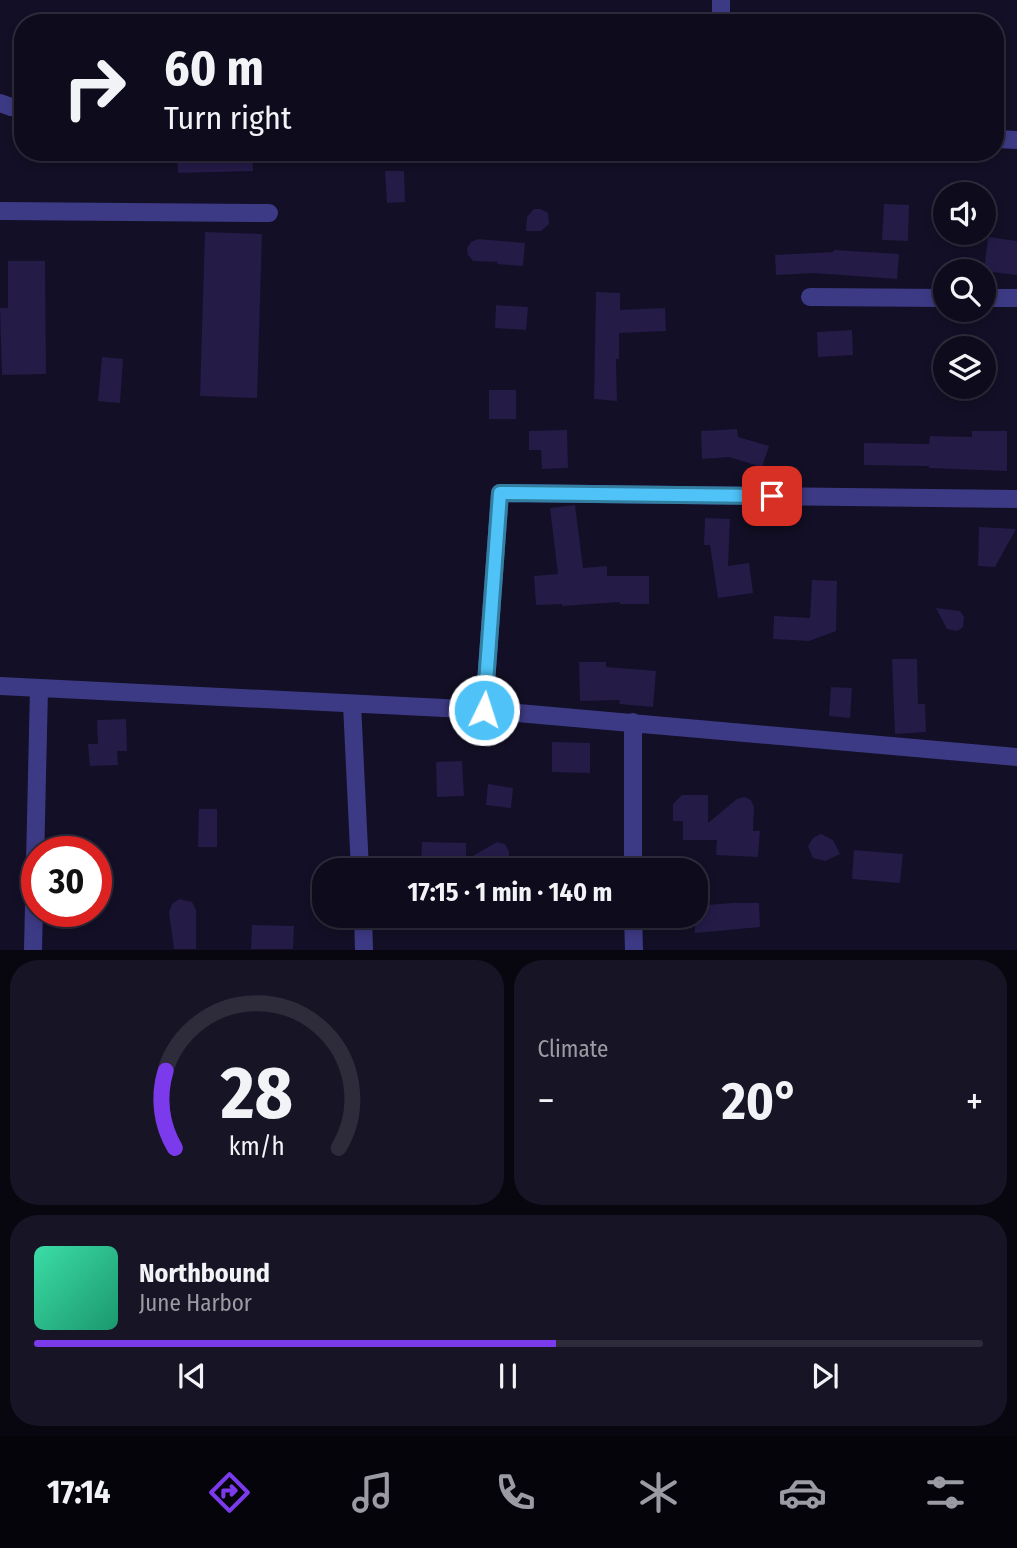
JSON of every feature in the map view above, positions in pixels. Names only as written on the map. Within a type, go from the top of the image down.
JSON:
[{"type":"street","points":[[0,211],[270,213]]},
{"type":"street","points":[[810,297],[933,298]]},
{"type":"street","points":[[996,298],[1017,298]]},
{"type":"street","points":[[484,710],[500,493],[1017,499]]},
{"type":"street","points":[[0,686],[484,710],[1017,757]]},
{"type":"street","points":[[33,950],[39,688]]},
{"type":"street","points":[[352,704],[359,858]]},
{"type":"street","points":[[633,722],[633,858]]},
{"type":"street","points":[[363,928],[364,950]]},
{"type":"street","points":[[633,928],[634,950]]},
{"type":"building","points":[[177,161],[252,161],[253,171],[178,173]]},
{"type":"building","points":[[385,171],[404,171],[405,202],[387,203]]},
{"type":"building","points":[[884,204],[909,205],[908,241],[882,240]]},
{"type":"building","points":[[534,209],[548,213],[549,224],[541,231],[526,231],[527,217]]},
{"type":"building","points":[[205,232],[262,234],[257,398],[200,396]]},
{"type":"building","points":[[996,238],[1017,241],[1017,275],[996,272],[996,259],[985,259],[987,245],[996,245]]},
{"type":"building","points":[[478,239],[525,243],[523,266],[473,261],[467,248],[471,242]]},
{"type":"building","points":[[834,250],[899,254],[897,279],[814,273],[776,275],[775,255]]},
{"type":"building","points":[[8,261],[45,261],[46,374],[2,375],[0,308],[8,308]]},
{"type":"building","points":[[596,292],[620,293],[620,310],[665,308],[666,331],[619,333],[619,359],[616,359],[617,401],[594,399]]},
{"type":"building","points":[[496,305],[528,307],[526,330],[495,328]]},
{"type":"building","points":[[852,330],[853,355],[818,357],[817,332]]},
{"type":"building","points":[[102,357],[123,359],[120,403],[98,401]]},
{"type":"building","points":[[489,390],[516,390],[516,419],[489,419]]},
{"type":"building","points":[[737,429],[738,437],[769,446],[762,467],[729,457],[702,459],[701,431]]},
{"type":"building","points":[[567,430],[568,468],[542,469],[541,450],[529,450],[529,431]]},
{"type":"building","points":[[972,431],[1007,431],[1007,471],[864,465],[864,443],[929,444],[930,436],[972,437]]},
{"type":"building","points":[[575,505],[583,568],[607,566],[607,576],[649,576],[649,604],[620,602],[536,605],[534,576],[558,574],[550,508]]},
{"type":"building","points":[[705,518],[730,519],[728,566],[749,563],[753,593],[718,598],[710,545],[704,545]]},
{"type":"building","points":[[979,527],[1016,529],[995,567],[978,566]]},
{"type":"building","points":[[812,580],[837,581],[836,631],[809,641],[773,639],[774,616],[810,618]]},
{"type":"building","points":[[936,608],[960,611],[964,617],[963,627],[957,631],[947,629]]},
{"type":"building","points":[[892,659],[917,659],[918,704],[925,704],[926,732],[895,734]]},
{"type":"building","points":[[579,662],[606,662],[606,667],[656,671],[653,707],[619,704],[620,700],[580,701]]},
{"type":"building","points":[[831,687],[852,688],[850,718],[829,716]]},
{"type":"building","points":[[126,719],[127,751],[117,751],[118,765],[90,766],[88,744],[98,744],[97,720]]},
{"type":"building","points":[[552,742],[590,743],[590,773],[552,772]]},
{"type":"building","points":[[462,761],[464,796],[437,797],[436,762]]},
{"type":"building","points":[[488,784],[513,788],[511,808],[486,805]]},
{"type":"building","points":[[682,795],[708,795],[708,823],[737,799],[744,797],[751,800],[754,807],[753,831],[760,831],[758,857],[716,855],[717,840],[683,840],[683,821],[673,821],[673,804]]},
{"type":"building","points":[[199,809],[217,809],[217,847],[198,847]]},
{"type":"building","points":[[821,834],[833,840],[840,854],[825,861],[813,858],[808,846],[813,838]]},
{"type":"building","points":[[422,842],[466,843],[466,858],[421,858]]},
{"type":"building","points":[[497,842],[505,844],[509,851],[509,858],[471,857]]},
{"type":"building","points":[[854,850],[903,854],[900,883],[852,879]]},
{"type":"building","points":[[179,899],[192,902],[196,910],[196,949],[174,949],[169,912],[172,904]]},
{"type":"building","points":[[759,903],[760,927],[695,933],[695,928],[708,928],[708,905]]},
{"type":"building","points":[[252,925],[294,926],[293,949],[251,949]]},
{"type":"route","points":[[484,710],[500,493],[772,496]]}]
